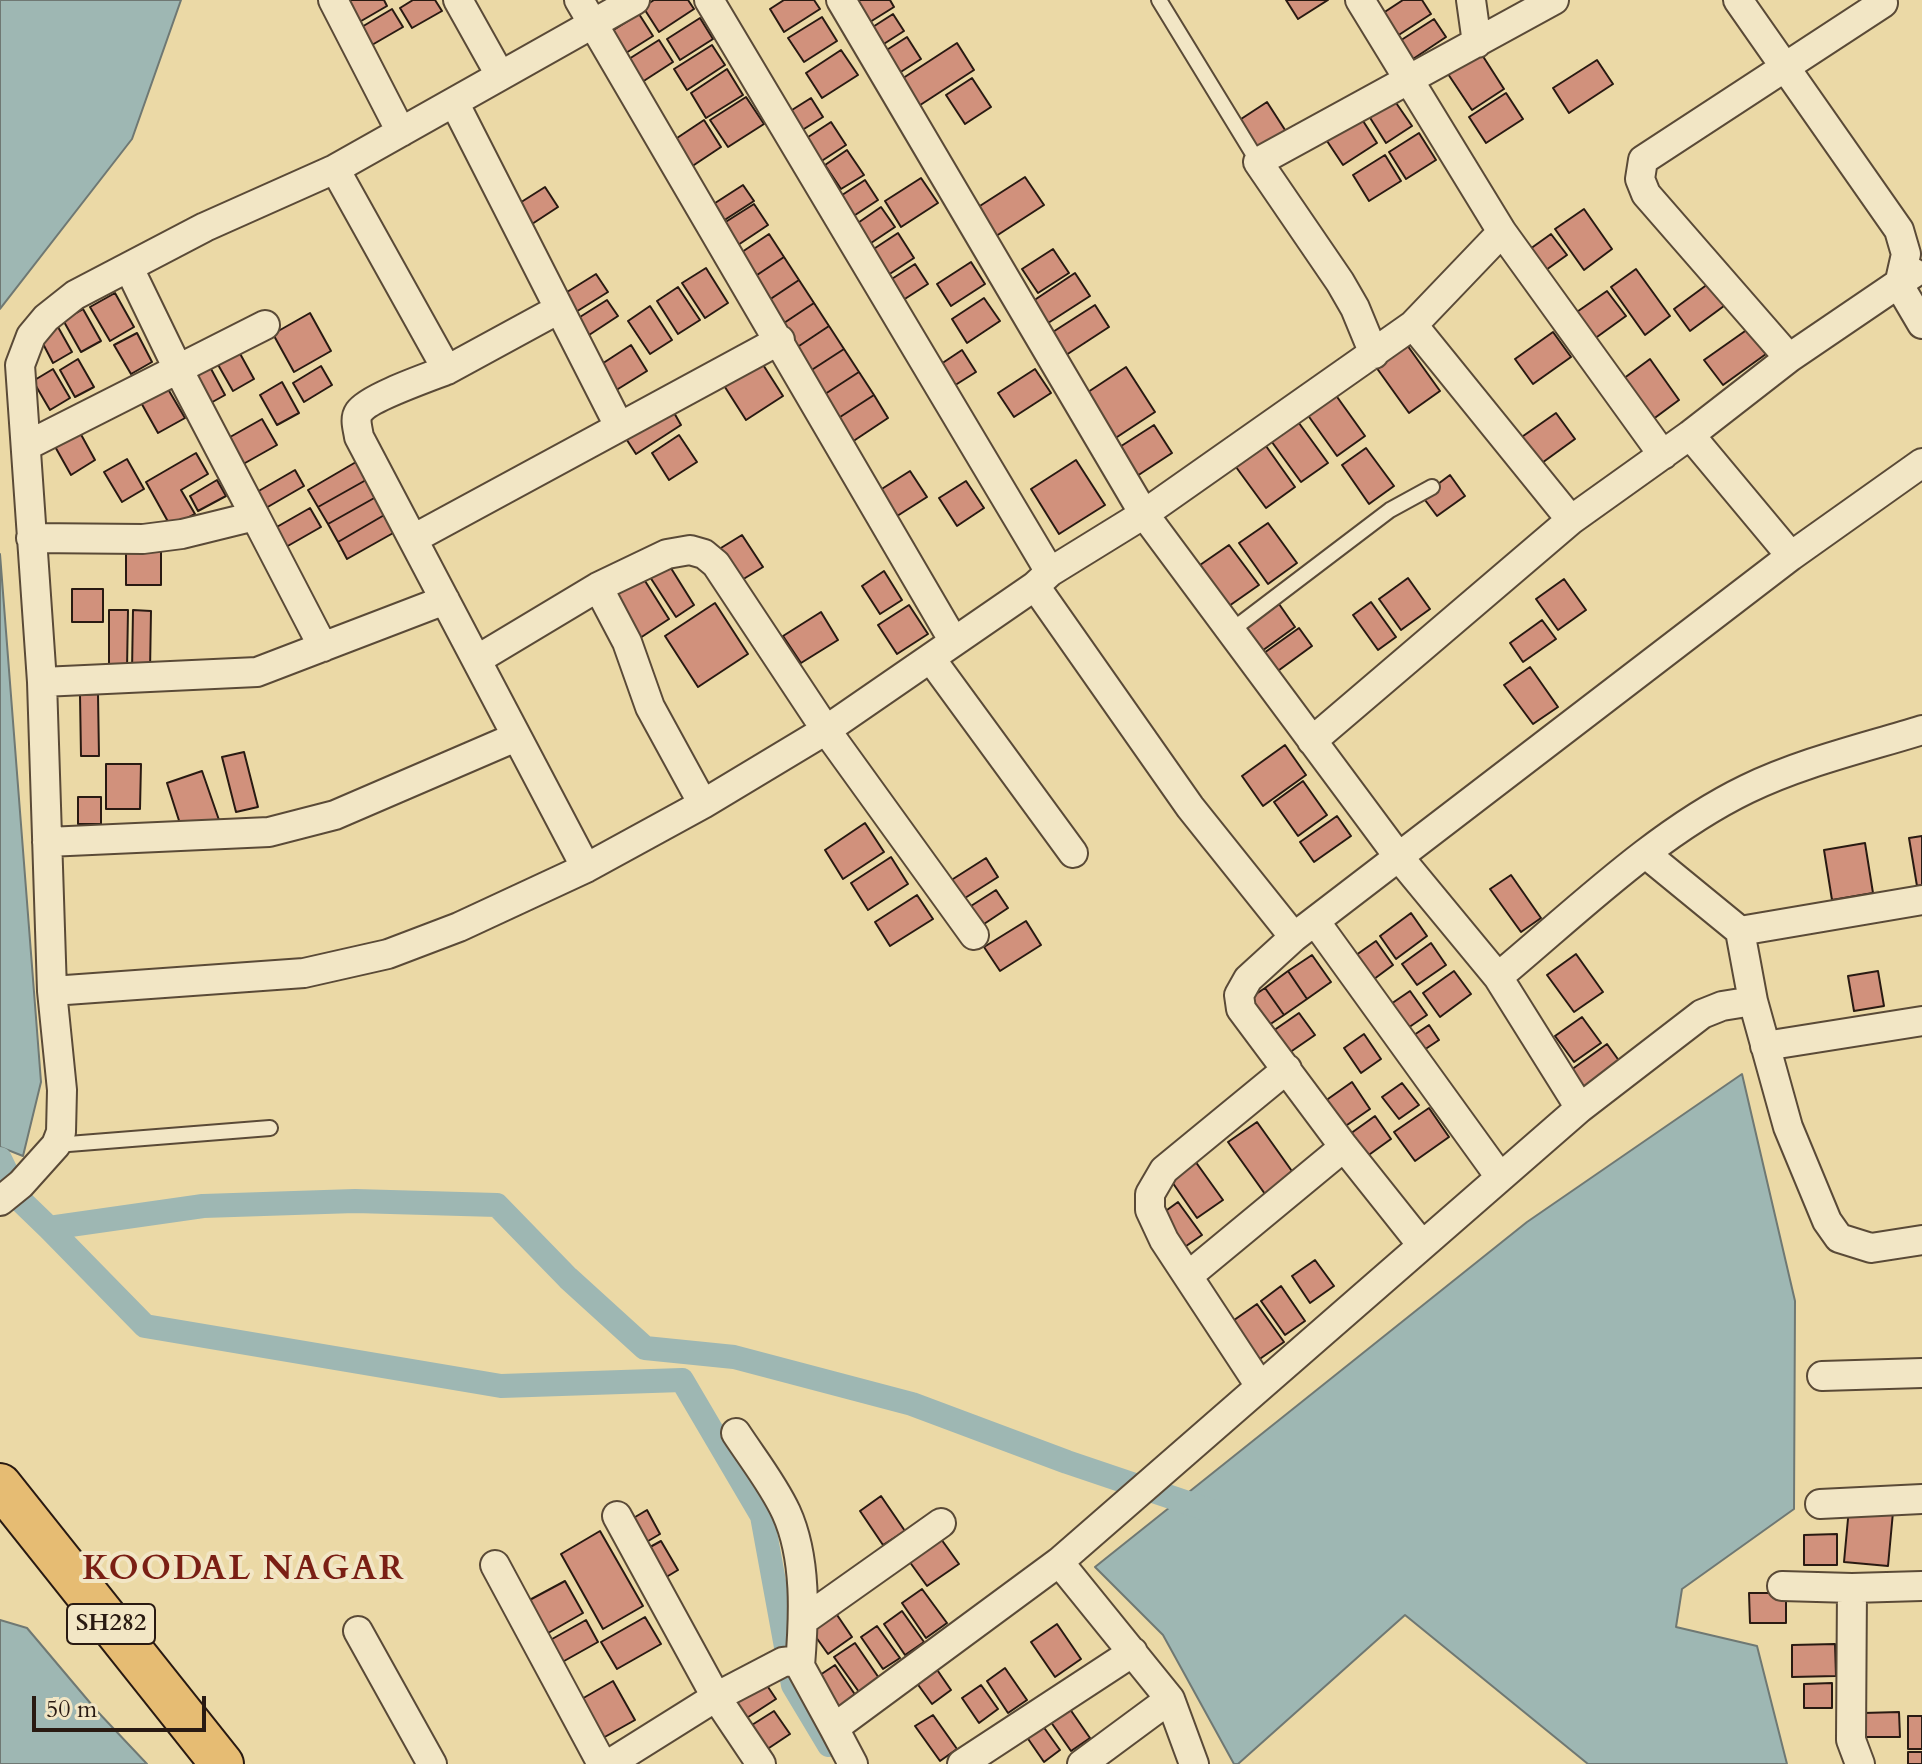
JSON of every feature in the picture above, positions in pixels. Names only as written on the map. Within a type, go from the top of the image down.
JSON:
[{"type":"main road","name":"SH282","points":[[0,1485],[222,1764]]},
{"type":"street","points":[[333,0],[401,132]]},
{"type":"street","points":[[458,0],[500,75]]},
{"type":"street","points":[[5,1196],[56,1145],[61,1132],[62,1090],[52,991],[42,682],[20,365],[31,336],[46,318],[75,295],[205,227],[335,169],[500,75],[586,12],[635,0]]},
{"type":"street","points":[[709,0],[1043,579],[1190,807],[1305,929],[1500,1177]]},
{"type":"street","points":[[841,0],[1144,514],[1398,856],[1498,977],[1580,1108]]},
{"type":"street","points":[[1360,0],[1502,232],[1663,455]]},
{"type":"street","points":[[1471,0],[1477,43]]},
{"type":"street","points":[[1374,354],[1355,308],[1340,282],[1258,162],[1554,0]]},
{"type":"street","points":[[1738,0],[1899,230],[1906,254],[1899,285],[1922,324]]},
{"type":"street","points":[[1789,358],[1646,194],[1640,179],[1643,160],[1883,3]]},
{"type":"street","points":[[586,12],[953,640]]},
{"type":"street","points":[[454,102],[619,426]]},
{"type":"street","points":[[335,169],[447,370]]},
{"type":"street","points":[[52,991],[304,973],[388,954],[459,927],[586,868],[703,804],[826,730],[931,659],[953,640],[1144,514],[1413,325],[1502,232]]},
{"type":"street","points":[[1312,741],[1571,520],[1690,435],[1789,358],[1922,267]]},
{"type":"street","points":[[129,268],[178,369],[323,647]]},
{"type":"street","points":[[559,309],[447,370],[370,403],[358,413],[356,423],[359,437],[586,868]]},
{"type":"street","points":[[26,446],[265,325]]},
{"type":"street","points":[[1413,325],[1571,520]]},
{"type":"street","points":[[413,539],[780,340]]},
{"type":"street","points":[[1690,435],[1791,556]]},
{"type":"street","points":[[1422,1245],[1241,1009],[1239,995],[1248,979],[1305,929],[1398,856],[1791,556],[1922,463]]},
{"type":"street","points":[[31,538],[143,539],[182,534],[255,516]]},
{"type":"street","points":[[478,659],[598,587],[667,554],[690,550],[704,554],[716,564],[826,730],[974,935]]},
{"type":"street","points":[[598,587],[630,649],[650,707],[703,804]]},
{"type":"street","points":[[42,682],[257,672],[445,600]]},
{"type":"street","points":[[931,659],[1073,853]]},
{"type":"street","points":[[1498,977],[1646,854],[1709,810],[1748,789],[1823,760],[1922,730]]},
{"type":"street","points":[[47,842],[269,832],[335,815],[516,737]]},
{"type":"street","points":[[1646,854],[1740,931],[1753,1001],[1788,1127],[1827,1221],[1839,1238],[1871,1248],[1922,1240]]},
{"type":"street","points":[[1740,931],[1922,900]]},
{"type":"street","points":[[834,1728],[1059,1562],[1580,1108],[1702,1014],[1722,1006],[1753,1001]]},
{"type":"street","points":[[1765,1046],[1922,1021]]},
{"type":"street","points":[[1260,1386],[1164,1240],[1150,1210],[1150,1194],[1164,1170],[1287,1069]]},
{"type":"street","points":[[1188,1276],[1344,1147]]},
{"type":"street","points":[[1822,1376],[1922,1373]]},
{"type":"street","points":[[736,1433],[778,1495],[795,1540],[804,1620],[792,1663],[853,1764]]},
{"type":"street","points":[[1820,1504],[1922,1499]]},
{"type":"street","points":[[617,1516],[716,1697],[761,1764]]},
{"type":"street","points":[[804,1620],[941,1523]]},
{"type":"street","points":[[1059,1562],[1170,1699],[1194,1764]]},
{"type":"street","points":[[495,1565],[602,1764]]},
{"type":"street","points":[[1782,1586],[1922,1586]]},
{"type":"street","points":[[1852,1588],[1851,1740],[1860,1764]]},
{"type":"street","points":[[358,1631],[432,1764]]},
{"type":"street","points":[[962,1764],[1133,1652]]},
{"type":"street","points":[[609,1764],[716,1697],[792,1663]]},
{"type":"street","points":[[1082,1764],[1170,1699]]},
{"type":"lane","points":[[1159,0],[1258,162]]},
{"type":"lane","points":[[1232,630],[1390,510],[1432,487]]},
{"type":"lane","points":[[56,1145],[270,1128]]},
{"type":"water","points":[[0,0],[181,0],[132,139],[0,309]]},
{"type":"water","points":[[0,554],[41,1082],[23,1156],[0,1147]]},
{"type":"water","points":[[1742,1074],[1795,1301],[1794,1509],[1682,1589],[1676,1627],[1757,1646],[1787,1764],[1588,1764],[1405,1615],[1238,1764],[1234,1764],[1163,1635],[1095,1567],[1527,1222]]},
{"type":"water","points":[[0,1620],[27,1628],[97,1711],[147,1764],[0,1764]]},
{"type":"building","points":[[351,0],[384,0],[387,6],[356,24],[344,4]]},
{"type":"building","points":[[413,0],[435,0],[442,11],[412,28],[400,8]]},
{"type":"building","points":[[654,0],[688,0],[694,9],[659,32],[643,7]]},
{"type":"building","points":[[784,0],[814,0],[820,9],[784,32],[770,9]]},
{"type":"building","points":[[851,0],[890,0],[894,7],[862,27]]},
{"type":"building","points":[[1286,0],[1328,0],[1298,19]]},
{"type":"building","points":[[1403,0],[1422,0],[1431,14],[1391,40],[1377,17]]},
{"type":"building","points":[[392,9],[403,27],[365,49],[355,31]]},
{"type":"building","points":[[639,14],[653,36],[618,58],[604,36]]},
{"type":"building","points":[[893,14],[904,31],[876,49],[865,32]]},
{"type":"building","points":[[822,17],[837,41],[804,62],[788,38]]},
{"type":"building","points":[[700,18],[713,39],[680,60],[667,39]]},
{"type":"building","points":[[1434,19],[1446,37],[1407,63],[1395,44]]},
{"type":"building","points":[[907,37],[921,59],[896,75],[882,53]]},
{"type":"building","points":[[659,40],[673,62],[636,86],[621,64]]},
{"type":"building","points":[[957,43],[974,70],[911,111],[894,84]]},
{"type":"building","points":[[712,45],[725,65],[687,90],[674,69]]},
{"type":"building","points":[[1477,47],[1504,89],[1472,110],[1444,68]]},
{"type":"building","points":[[841,50],[858,75],[822,98],[806,73]]},
{"type":"building","points":[[1597,60],[1613,84],[1569,113],[1553,88]]},
{"type":"building","points":[[727,69],[743,95],[706,118],[691,93]]},
{"type":"building","points":[[972,78],[991,107],[965,124],[946,95]]},
{"type":"building","points":[[1506,93],[1523,119],[1486,143],[1469,117]]},
{"type":"building","points":[[746,97],[764,124],[728,147],[710,120]]},
{"type":"building","points":[[1392,97],[1412,126],[1386,143],[1367,113]]},
{"type":"building","points":[[811,98],[823,117],[796,134],[784,115]]},
{"type":"building","points":[[1267,102],[1287,133],[1258,152],[1238,121]]},
{"type":"building","points":[[1358,113],[1377,143],[1343,165],[1323,135]]},
{"type":"building","points":[[704,120],[721,147],[688,169],[671,142]]},
{"type":"building","points":[[831,122],[846,145],[814,166],[799,143]]},
{"type":"building","points":[[1419,133],[1436,160],[1406,179],[1389,152]]},
{"type":"building","points":[[847,150],[864,175],[841,189],[825,165]]},
{"type":"building","points":[[1385,155],[1401,181],[1369,201],[1353,175]]},
{"type":"building","points":[[1025,177],[1044,205],[990,240],[972,211]]},
{"type":"building","points":[[921,178],[938,203],[901,227],[885,201]]},
{"type":"building","points":[[865,180],[878,200],[846,221],[833,201]]},
{"type":"building","points":[[743,185],[754,201],[723,221],[712,205]]},
{"type":"building","points":[[545,187],[558,207],[529,226],[515,206]]},
{"type":"building","points":[[754,204],[768,225],[738,245],[724,223]]},
{"type":"building","points":[[881,207],[895,227],[865,247],[852,227]]},
{"type":"building","points":[[1584,209],[1612,249],[1584,270],[1555,229]]},
{"type":"building","points":[[898,233],[914,258],[882,279],[866,254]]},
{"type":"building","points":[[769,234],[784,257],[748,281],[733,258]]},
{"type":"building","points":[[1551,234],[1567,255],[1539,275],[1523,254]]},
{"type":"building","points":[[1053,249],[1069,273],[1038,293],[1022,269]]},
{"type":"building","points":[[784,257],[799,280],[763,304],[748,281]]},
{"type":"building","points":[[971,262],[985,284],[951,306],[937,284]]},
{"type":"building","points":[[915,264],[928,284],[897,304],[884,284]]},
{"type":"building","points":[[706,268],[728,303],[705,318],[682,283]]},
{"type":"building","points":[[1636,269],[1670,316],[1645,335],[1611,287]]},
{"type":"building","points":[[1075,273],[1090,296],[1045,325],[1030,303]]},
{"type":"building","points":[[596,274],[608,292],[571,315],[559,297]]},
{"type":"building","points":[[799,280],[814,303],[778,327],[763,304]]},
{"type":"building","points":[[1712,281],[1728,303],[1690,331],[1674,309]]},
{"type":"building","points":[[678,287],[700,320],[678,334],[657,301]]},
{"type":"building","points":[[1607,291],[1626,316],[1590,342],[1571,316]]},
{"type":"building","points":[[115,293],[134,327],[110,341],[90,307]]},
{"type":"building","points":[[984,298],[1000,321],[967,343],[952,319]]},
{"type":"building","points":[[607,300],[618,316],[583,339],[572,322]]},
{"type":"building","points":[[814,303],[829,326],[793,350],[778,327]]},
{"type":"building","points":[[1095,305],[1109,327],[1060,359],[1045,337]]},
{"type":"building","points":[[650,306],[672,340],[650,354],[628,321]]},
{"type":"building","points":[[83,309],[101,341],[81,352],[63,320]]},
{"type":"building","points":[[310,313],[331,351],[294,372],[273,334]]},
{"type":"building","points":[[829,326],[844,349],[807,373],[793,350]]},
{"type":"building","points":[[58,327],[72,352],[53,363],[40,338]]},
{"type":"building","points":[[1748,329],[1766,354],[1723,385],[1704,360]]},
{"type":"building","points":[[1553,332],[1571,357],[1533,384],[1515,359]]},
{"type":"building","points":[[137,333],[152,362],[131,374],[114,345]]},
{"type":"building","points":[[631,345],[647,371],[610,394],[594,369]]},
{"type":"building","points":[[1407,345],[1440,391],[1409,413],[1376,367]]},
{"type":"building","points":[[844,349],[859,372],[822,396],[807,373]]},
{"type":"building","points":[[238,350],[254,379],[233,391],[217,363]]},
{"type":"building","points":[[962,350],[976,372],[949,389],[935,368]]},
{"type":"building","points":[[78,359],[94,387],[75,397],[60,370]]},
{"type":"building","points":[[1650,359],[1679,400],[1652,420],[1623,379]]},
{"type":"building","points":[[760,360],[783,396],[746,420],[723,384]]},
{"type":"building","points":[[321,366],[332,385],[304,402],[293,383]]},
{"type":"building","points":[[210,367],[225,395],[207,405],[191,377]]},
{"type":"building","points":[[1126,367],[1155,412],[1111,441],[1082,396]]},
{"type":"building","points":[[53,369],[70,398],[50,410],[33,381]]},
{"type":"building","points":[[1035,369],[1051,393],[1014,417],[998,393]]},
{"type":"building","points":[[859,372],[874,395],[837,419],[822,396]]},
{"type":"building","points":[[282,382],[299,413],[277,425],[260,395]]},
{"type":"building","points":[[165,384],[185,418],[158,433],[139,399]]},
{"type":"building","points":[[1335,394],[1365,436],[1337,456],[1307,414]]},
{"type":"building","points":[[874,395],[888,418],[852,442],[837,419]]},
{"type":"building","points":[[669,404],[681,425],[636,454],[623,434]]},
{"type":"building","points":[[1556,413],[1575,439],[1535,468],[1516,441]]},
{"type":"building","points":[[262,419],[277,445],[238,467],[223,441]]},
{"type":"building","points":[[1296,419],[1328,463],[1301,482],[1269,438]]},
{"type":"building","points":[[1154,425],[1172,453],[1134,478],[1115,450]]},
{"type":"building","points":[[78,429],[95,460],[71,475],[53,443]]},
{"type":"building","points":[[679,435],[697,462],[669,480],[652,453]]},
{"type":"building","points":[[1266,446],[1295,487],[1266,508],[1236,467]]},
{"type":"building","points":[[1366,448],[1394,486],[1369,504],[1342,465]]},
{"type":"building","points":[[196,453],[208,474],[181,490],[195,514],[171,527],[146,482]]},
{"type":"building","points":[[127,459],[144,489],[122,502],[104,472]]},
{"type":"building","points":[[1076,460],[1105,505],[1059,534],[1031,489]]},
{"type":"building","points":[[356,462],[366,480],[318,507],[308,490]]},
{"type":"building","points":[[295,470],[304,486],[259,512],[250,496]]},
{"type":"building","points":[[910,471],[927,497],[894,518],[877,492]]},
{"type":"building","points":[[1450,475],[1465,496],[1437,516],[1422,496]]},
{"type":"building","points":[[217,480],[226,496],[198,511],[190,496]]},
{"type":"building","points":[[366,480],[376,497],[328,524],[318,507]]},
{"type":"building","points":[[966,481],[984,508],[957,526],[939,498]]},
{"type":"building","points":[[376,497],[386,514],[338,542],[328,524]]},
{"type":"building","points":[[310,508],[321,527],[279,551],[268,532]]},
{"type":"building","points":[[386,514],[395,532],[347,559],[338,542]]},
{"type":"building","points":[[1268,523],[1297,563],[1268,584],[1239,543]]},
{"type":"building","points":[[742,535],[763,567],[737,583],[716,551]]},
{"type":"building","points":[[1229,545],[1259,585],[1229,606],[1200,565]]},
{"type":"building","points":[[126,549],[161,550],[161,585],[126,585]]},
{"type":"building","points":[[669,565],[694,605],[676,617],[650,577]]},
{"type":"building","points":[[884,571],[902,600],[880,614],[862,586]]},
{"type":"building","points":[[640,573],[669,619],[637,640],[607,594]]},
{"type":"building","points":[[1408,578],[1430,609],[1401,630],[1379,599]]},
{"type":"building","points":[[1564,579],[1586,610],[1558,630],[1536,599]]},
{"type":"building","points":[[72,589],[103,589],[103,622],[72,622]]},
{"type":"building","points":[[1371,602],[1396,637],[1378,650],[1353,615]]},
{"type":"building","points":[[715,603],[748,654],[698,687],[665,636]]},
{"type":"building","points":[[1279,604],[1295,627],[1255,656],[1239,633]]},
{"type":"building","points":[[909,605],[928,634],[897,654],[878,625]]},
{"type":"building","points":[[109,610],[128,610],[127,670],[109,670]]},
{"type":"building","points":[[133,610],[151,611],[150,672],[132,672]]},
{"type":"building","points":[[821,612],[838,640],[801,663],[783,636]]},
{"type":"building","points":[[1542,620],[1556,639],[1523,662],[1510,643]]},
{"type":"building","points":[[1299,628],[1312,646],[1271,676],[1257,658]]},
{"type":"building","points":[[1530,667],[1558,707],[1533,724],[1504,685]]},
{"type":"building","points":[[98,694],[99,756],[81,756],[80,695]]},
{"type":"building","points":[[1285,745],[1306,775],[1263,806],[1242,776]]},
{"type":"building","points":[[244,752],[258,807],[236,812],[222,757]]},
{"type":"building","points":[[106,764],[141,764],[140,809],[106,809]]},
{"type":"building","points":[[202,771],[219,820],[183,833],[167,783]]},
{"type":"building","points":[[1303,781],[1327,815],[1298,836],[1274,802]]},
{"type":"building","points":[[78,797],[101,797],[101,824],[78,824]]},
{"type":"building","points":[[1337,816],[1351,836],[1314,862],[1300,842]]},
{"type":"building","points":[[865,823],[884,852],[843,879],[825,850]]},
{"type":"building","points":[[1922,836],[1922,885],[1917,886],[1909,838]]},
{"type":"building","points":[[1865,843],[1873,893],[1832,900],[1824,850]]},
{"type":"building","points":[[891,857],[908,884],[868,910],[851,883]]},
{"type":"building","points":[[986,858],[998,877],[954,905],[942,886]]},
{"type":"building","points":[[1511,875],[1541,918],[1521,932],[1490,889]]},
{"type":"building","points":[[996,890],[1008,908],[972,932],[960,913]]},
{"type":"building","points":[[917,895],[933,919],[890,946],[875,922]]},
{"type":"building","points":[[1411,913],[1427,936],[1396,959],[1380,936]]},
{"type":"building","points":[[1026,921],[1041,945],[1000,971],[984,947]]},
{"type":"building","points":[[1376,941],[1393,965],[1366,985],[1349,960]]},
{"type":"building","points":[[1431,943],[1446,965],[1417,985],[1402,964]]},
{"type":"building","points":[[1576,954],[1603,992],[1574,1012],[1547,975]]},
{"type":"building","points":[[1312,955],[1331,982],[1307,999],[1288,971]]},
{"type":"building","points":[[1288,971],[1307,999],[1284,1015],[1265,988]]},
{"type":"building","points":[[1454,971],[1471,994],[1440,1017],[1423,993]]},
{"type":"building","points":[[1878,971],[1884,1006],[1854,1011],[1848,976]]},
{"type":"building","points":[[1265,988],[1284,1015],[1260,1031],[1241,1004]]},
{"type":"building","points":[[1410,991],[1427,1015],[1402,1032],[1385,1008]]},
{"type":"building","points":[[1299,1013],[1315,1035],[1286,1055],[1270,1033]]},
{"type":"building","points":[[1582,1017],[1601,1043],[1574,1062],[1555,1036]]},
{"type":"building","points":[[1429,1025],[1439,1040],[1418,1054],[1408,1039]]},
{"type":"building","points":[[1364,1034],[1381,1059],[1361,1073],[1344,1048]]},
{"type":"building","points":[[1607,1044],[1620,1062],[1584,1087],[1571,1070]]},
{"type":"building","points":[[1352,1082],[1370,1109],[1337,1132],[1318,1106]]},
{"type":"building","points":[[1402,1083],[1419,1105],[1399,1119],[1382,1097]]},
{"type":"building","points":[[1429,1108],[1449,1137],[1415,1161],[1394,1132]]},
{"type":"building","points":[[1375,1116],[1391,1139],[1359,1162],[1343,1139]]},
{"type":"building","points":[[1257,1122],[1294,1174],[1265,1194],[1228,1142]]},
{"type":"building","points":[[1195,1161],[1223,1200],[1197,1218],[1170,1179]]},
{"type":"building","points":[[1178,1202],[1202,1235],[1179,1251],[1156,1218]]},
{"type":"building","points":[[1315,1260],[1334,1286],[1310,1303],[1292,1276]]},
{"type":"building","points":[[1281,1286],[1305,1321],[1285,1335],[1261,1301]]},
{"type":"building","points":[[1257,1304],[1284,1342],[1254,1363],[1227,1325]]},
{"type":"building","points":[[881,1496],[905,1531],[883,1545],[860,1511]]},
{"type":"building","points":[[1849,1508],[1893,1512],[1888,1566],[1844,1562]]},
{"type":"building","points":[[647,1510],[660,1534],[638,1547],[625,1523]]},
{"type":"building","points":[[600,1531],[643,1606],[603,1629],[561,1554]]},
{"type":"building","points":[[936,1532],[959,1564],[927,1586],[904,1554]]},
{"type":"building","points":[[1837,1534],[1837,1565],[1804,1565],[1804,1535]]},
{"type":"building","points":[[661,1541],[678,1570],[658,1582],[641,1552]]},
{"type":"building","points":[[565,1581],[583,1613],[543,1636],[524,1603]]},
{"type":"building","points":[[922,1589],[947,1623],[926,1638],[902,1603]]},
{"type":"building","points":[[1749,1593],[1786,1593],[1786,1623],[1750,1623]]},
{"type":"building","points":[[833,1609],[852,1637],[828,1654],[808,1626]]},
{"type":"building","points":[[902,1611],[924,1642],[905,1655],[884,1624]]},
{"type":"building","points":[[645,1617],[661,1644],[617,1669],[601,1642]]},
{"type":"building","points":[[586,1620],[598,1642],[557,1665],[545,1643]]},
{"type":"building","points":[[1057,1624],[1081,1659],[1055,1677],[1031,1642]]},
{"type":"building","points":[[877,1626],[900,1658],[883,1669],[861,1637]]},
{"type":"building","points":[[855,1643],[879,1678],[859,1692],[834,1657]]},
{"type":"building","points":[[1835,1644],[1836,1676],[1792,1677],[1792,1645]]},
{"type":"building","points":[[931,1661],[951,1690],[932,1704],[911,1675]]},
{"type":"building","points":[[835,1665],[856,1696],[836,1710],[814,1679]]},
{"type":"building","points":[[1005,1668],[1027,1700],[1008,1713],[987,1681]]},
{"type":"building","points":[[762,1678],[776,1699],[739,1723],[725,1702]]},
{"type":"building","points":[[613,1681],[635,1720],[594,1743],[573,1704]]},
{"type":"building","points":[[1832,1683],[1832,1708],[1804,1708],[1804,1684]]},
{"type":"building","points":[[981,1685],[998,1709],[979,1723],[962,1698]]},
{"type":"building","points":[[1065,1702],[1090,1738],[1071,1751],[1046,1715]]},
{"type":"building","points":[[774,1711],[790,1734],[760,1754],[744,1730]]},
{"type":"building","points":[[1899,1712],[1900,1737],[1863,1737],[1863,1713]]},
{"type":"building","points":[[933,1715],[957,1749],[940,1761],[915,1726]]},
{"type":"building","points":[[1908,1716],[1922,1716],[1922,1749],[1908,1749]]},
{"type":"building","points":[[1040,1722],[1060,1750],[1044,1762],[1024,1733]]},
{"type":"building","points":[[1908,1752],[1922,1752],[1922,1764],[1908,1764]]},
{"type":"waterway","points":[[0,1159],[20,1200],[49,1228],[203,1206],[355,1201],[497,1205],[568,1278],[645,1348],[734,1357],[912,1404],[1067,1462],[1209,1510]]},
{"type":"waterway","points":[[49,1228],[145,1326],[501,1386],[682,1380],[762,1516],[793,1685],[829,1745]]},
{"type":"district","name":"KOODAL NAGAR","points":[[244,1571]]}]
